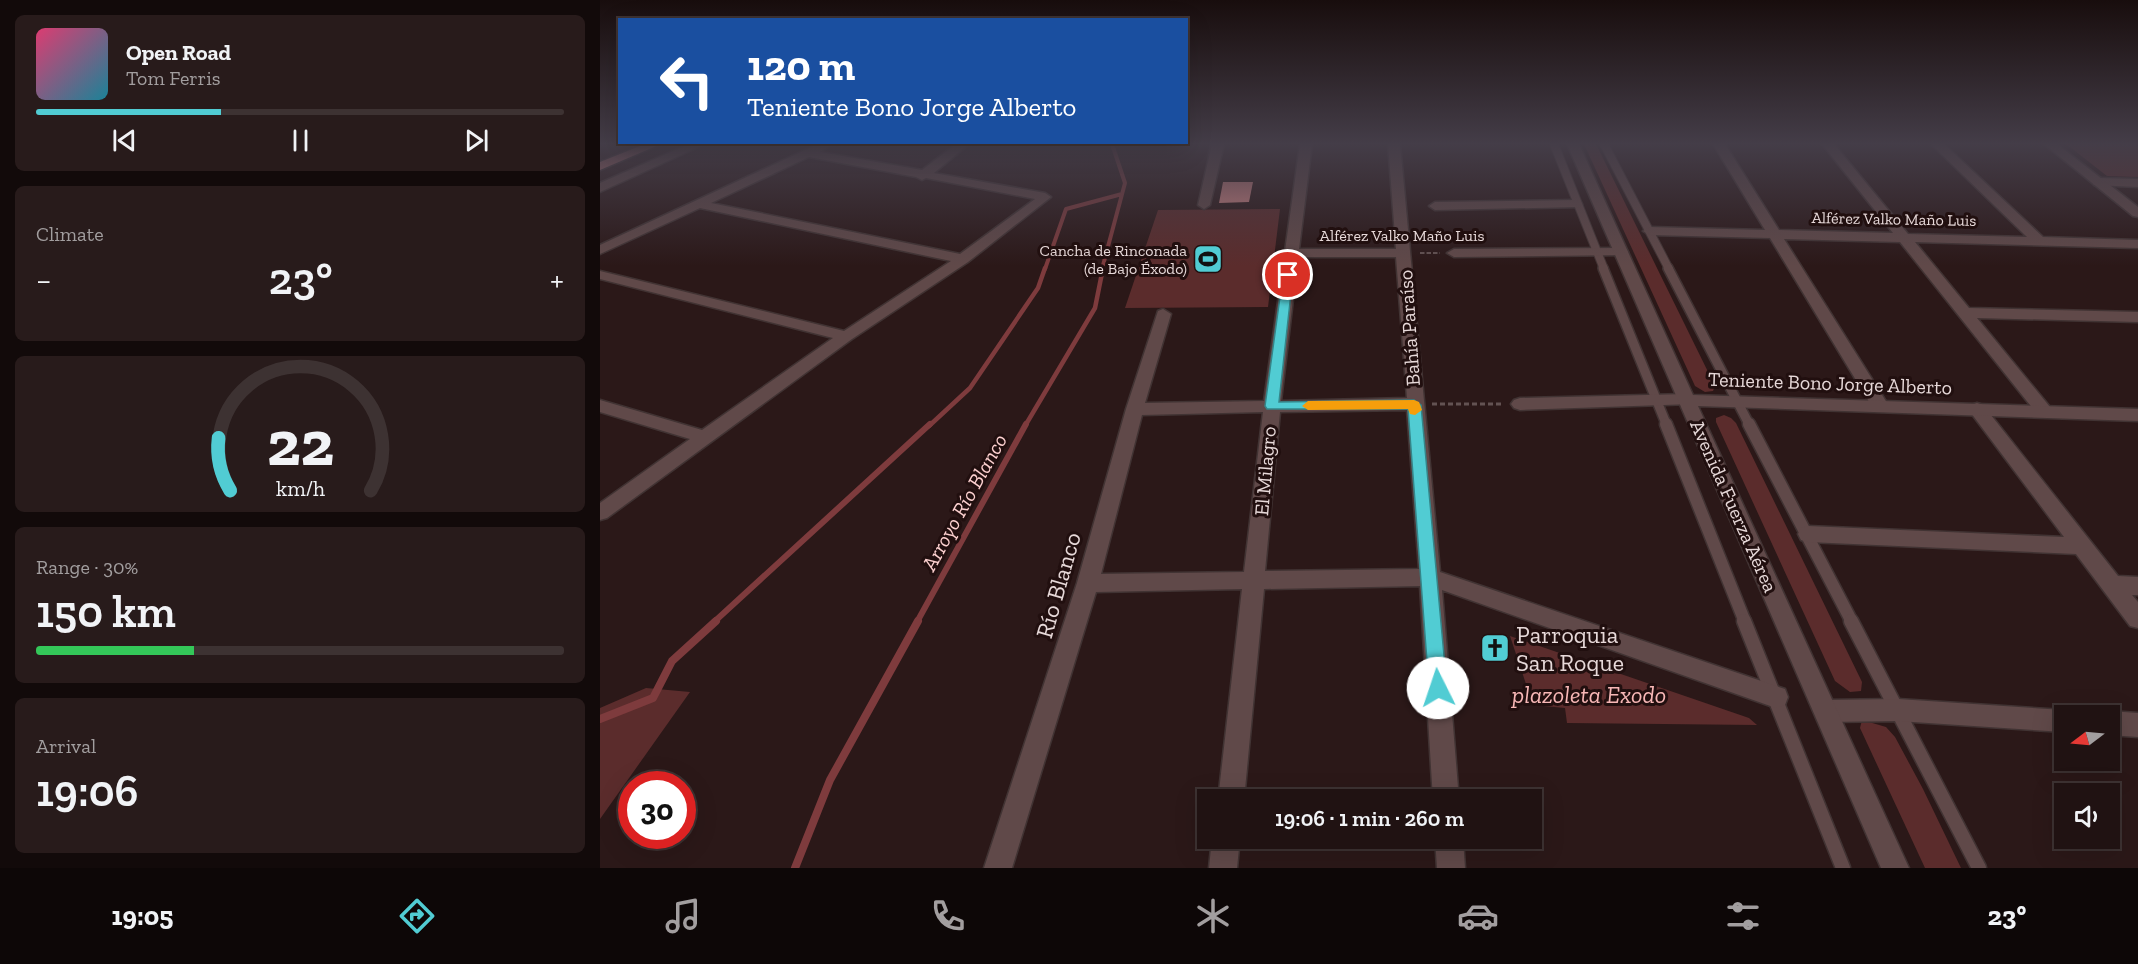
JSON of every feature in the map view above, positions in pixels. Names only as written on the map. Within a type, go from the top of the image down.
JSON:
[{"type":"street","points":[[600,250],[740,185]]},
{"type":"street","points":[[600,513],[846,336],[963,259],[1045,197],[972,185]]},
{"type":"street","points":[[1204,205],[1209,185]]},
{"type":"street","name":"El Milagro","points":[[1231,789],[1272,406],[1300,185]]},
{"type":"street","name":"Bahía Paraíso","points":[[1397,185],[1445,789]]},
{"type":"street","name":"Avenida Fuerza Aérea","points":[[1591,185],[1895,868]]},
{"type":"street","points":[[1743,185],[1880,406]]},
{"type":"street","points":[[1862,185],[2044,411]]},
{"type":"street","points":[[1980,185],[2038,240]]},
{"type":"street","points":[[2101,185],[2138,213]]},
{"type":"street","points":[[698,204],[963,259]]},
{"type":"street","points":[[1435,206],[1576,204]]},
{"type":"street","name":"Alférez Valko Maño Luis","points":[[1650,231],[2138,244]]},
{"type":"street","name":"Alférez Valko Maño Luis","points":[[1454,253],[1621,252]]},
{"type":"street","name":"Alférez Valko Maño Luis","points":[[1291,253],[1403,253]]},
{"type":"street","points":[[600,275],[846,336]]},
{"type":"street","points":[[1967,313],[2138,317]]},
{"type":"street","name":"Río Blanco","points":[[998,868],[1088,583],[1163,314]]},
{"type":"street","name":"Teniente Bono Jorge Alberto","points":[[1520,404],[1687,400],[2138,415]]},
{"type":"street","points":[[600,405],[704,437]]},
{"type":"street","points":[[1135,409],[1414,405]]},
{"type":"street","points":[[1977,409],[2138,618]]},
{"type":"street","points":[[1808,534],[2084,546]]},
{"type":"street","points":[[1088,583],[1255,578],[1430,577],[1776,697]]},
{"type":"street","points":[[2113,585],[2138,585]]},
{"type":"street","points":[[1826,711],[1898,710],[2054,720]]},
{"type":"street","points":[[2120,724],[2138,725]]},
{"type":"street","points":[[1223,868],[1225,849]]},
{"type":"street","points":[[1450,849],[1451,868]]},
{"type":"lane","points":[[1569,185],[1843,868]]},
{"type":"lane","points":[[1625,185],[1979,868]]},
{"type":"path","name":"Alférez Valko Maño Luis","points":[[1403,253],[1454,253]]},
{"type":"path","points":[[1414,405],[1520,404]]},
{"type":"green space","points":[[1603,185],[1616,185],[1715,386],[1713,391],[1705,392],[1695,386]]},
{"type":"green space","name":"Cancha de Rinconada (de Bajo Éxodo)","points":[[1280,209],[1268,307],[1125,308],[1158,210]]},
{"type":"green space","points":[[1724,415],[1736,423],[1862,682],[1861,691],[1850,692],[1835,681],[1716,422],[1716,418]]},
{"type":"green space","name":"plazoleta Exodo","points":[[1510,636],[1749,718],[1757,725],[1567,723],[1565,708],[1533,705]]},
{"type":"green space","points":[[646,688],[690,692],[634,771],[618,771],[618,794],[600,819],[600,708]]},
{"type":"green space","points":[[1862,720],[1886,727],[1895,737],[1961,868],[1925,868],[1860,728]]},
{"type":"building","points":[[1223,185],[1252,185],[1249,202],[1219,203]]},
{"type":"waterway","name":"Arroyo Río Blanco","points":[[1102,269],[1125,185]]},
{"type":"waterway","points":[[1045,269],[1066,209],[1122,194]]},
{"type":"waterway","points":[[929,426],[970,388],[1038,288],[1045,268]]},
{"type":"waterway","name":"Arroyo Río Blanco","points":[[1025,426],[1095,308],[1103,268]]},
{"type":"waterway","points":[[714,622],[930,424]]},
{"type":"waterway","name":"Arroyo Río Blanco","points":[[917,622],[1026,424]]},
{"type":"waterway","points":[[600,719],[653,698],[672,661],[716,621]]},
{"type":"waterway","name":"Arroyo Río Blanco","points":[[795,868],[830,780],[918,621]]},
{"type":"slow traffic","points":[[1308,406],[1414,405],[1415,410]]},
{"type":"place","name":"Cancha de Rinconada (de Bajo Éxodo)","points":[[1208,259]]},
{"type":"place","name":"Parroquia San Roque","points":[[1495,648]]},
{"type":"route","points":[[1288,275],[1272,406],[1414,405],[1438,688]]}]
